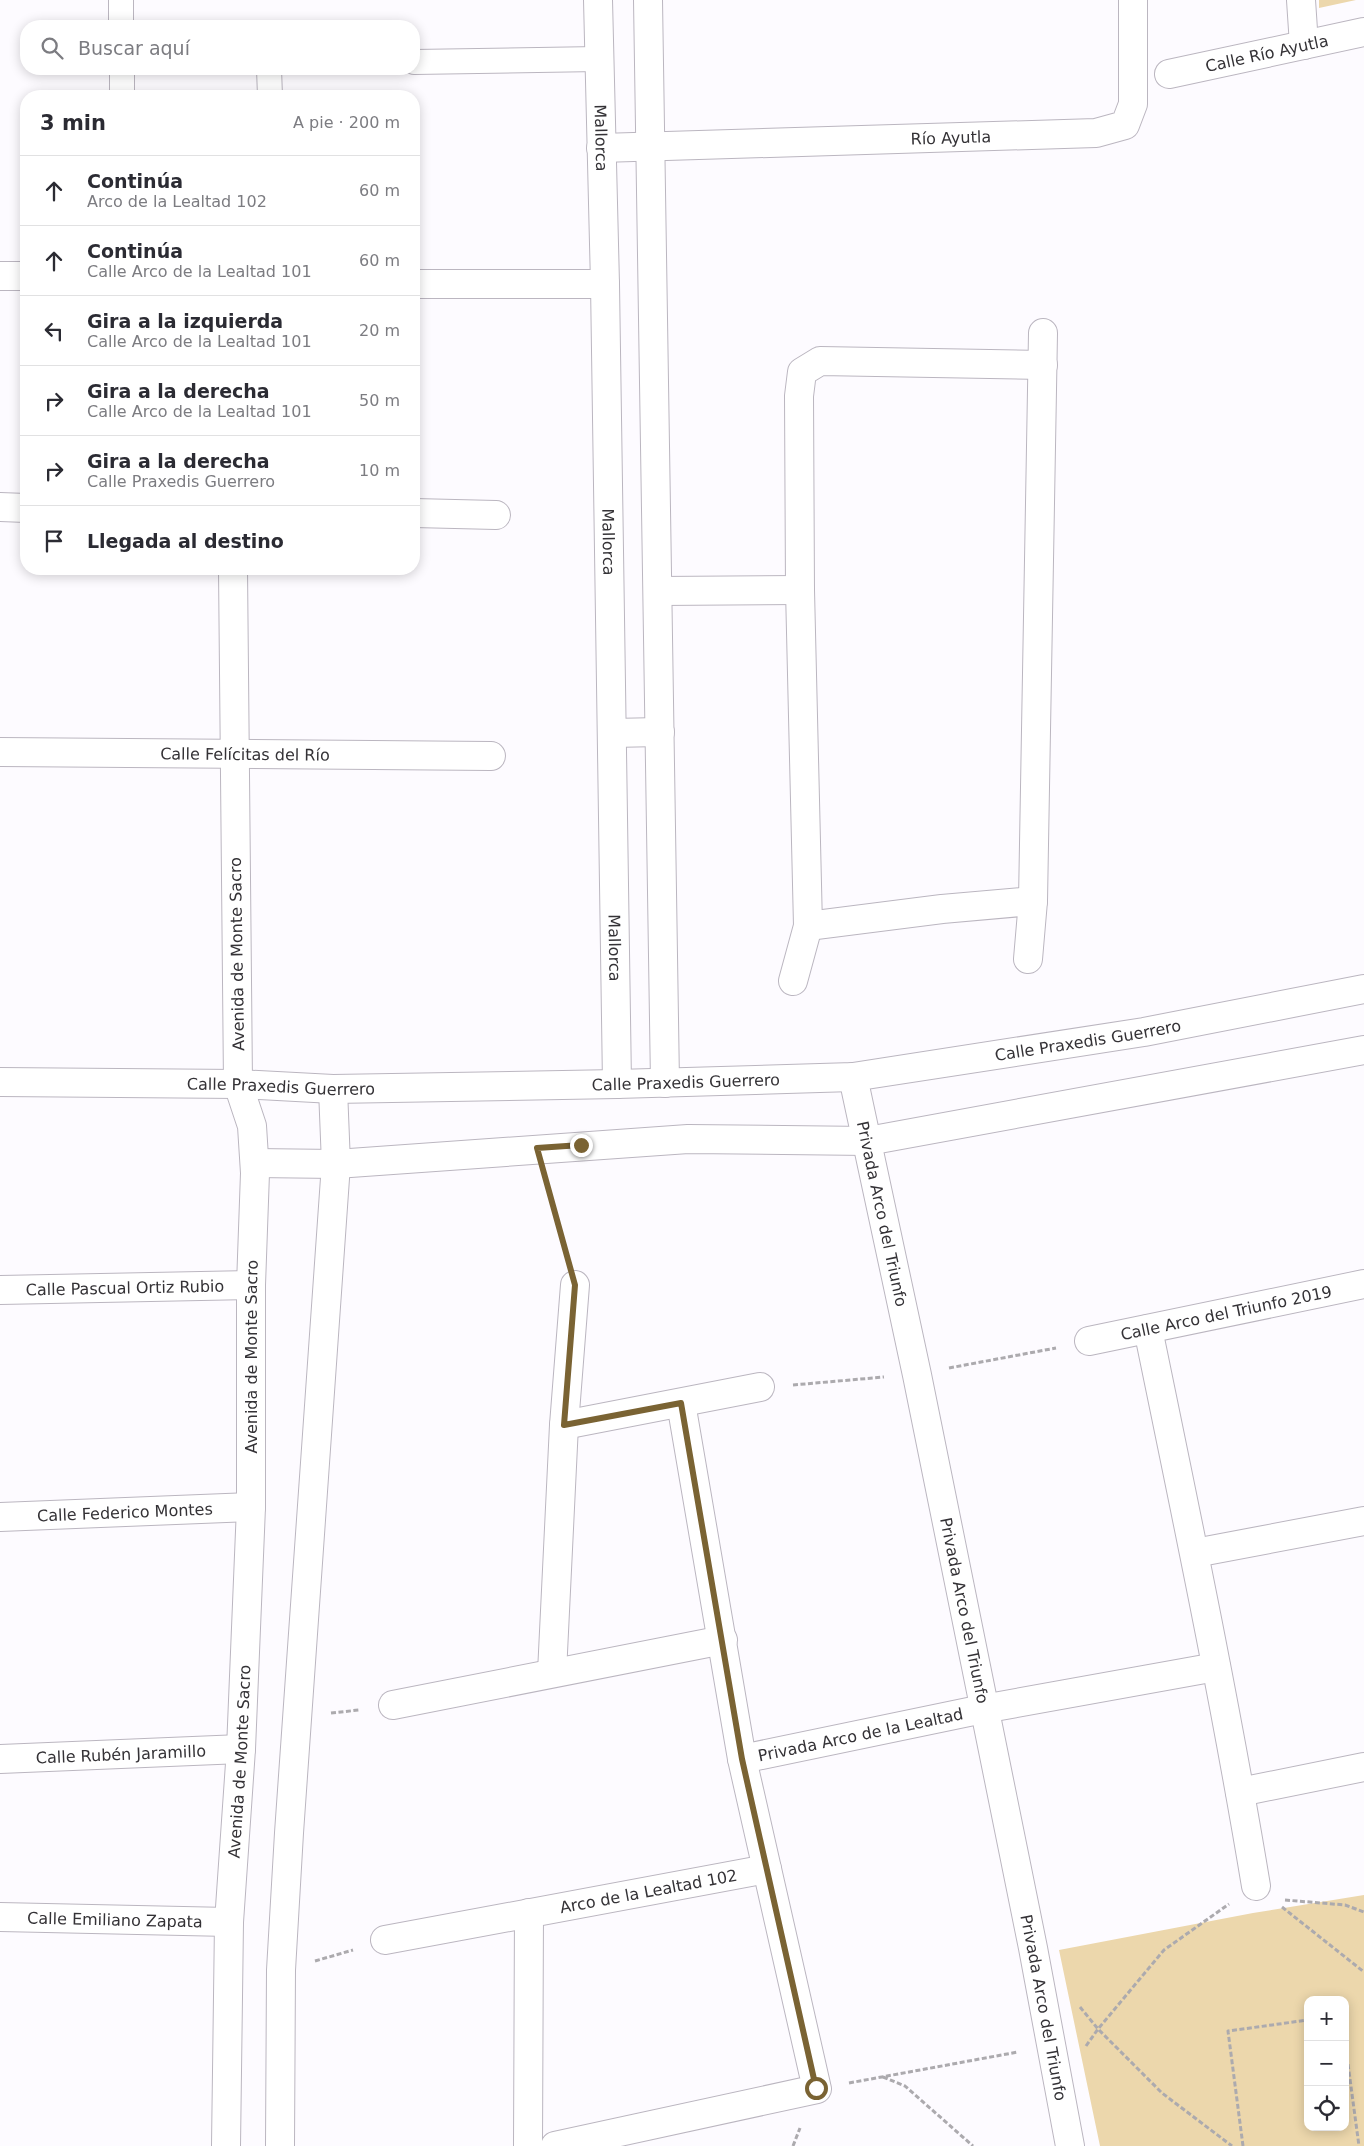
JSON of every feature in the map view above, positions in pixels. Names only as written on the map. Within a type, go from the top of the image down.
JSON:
[{"type":"street","name":"Mallorca","points":[[598,0],[605,284],[617,1084]]},
{"type":"street","points":[[648,0],[659,591],[665,1083]]},
{"type":"street","name":"Río Ayutla","points":[[650,147],[1096,134],[1125,125],[1133,104],[1132,0]]},
{"type":"street","points":[[1300,0],[1304,45]]},
{"type":"street","name":"Calle Río Ayutla","points":[[1168,74],[1364,32]]},
{"type":"street","points":[[601,148],[650,147]]},
{"type":"street","points":[[0,276],[20,276]]},
{"type":"street","points":[[420,284],[605,284]]},
{"type":"street","points":[[1028,959],[1033,901],[1043,333]]},
{"type":"street","points":[[792,981],[808,926],[800,590],[799,396],[802,372],[820,361],[1043,365]]},
{"type":"street","points":[[0,508],[20,508]]},
{"type":"street","points":[[420,513],[496,515]]},
{"type":"street","name":"Avenida de Monte Sacro","points":[[226,2146],[229,1922],[241,1749],[251,1507],[251,1285],[255,1163],[252,1126],[238,1084],[233,575]]},
{"type":"street","points":[[659,591],[800,590]]},
{"type":"street","points":[[612,733],[660,732]]},
{"type":"street","name":"Calle Felícitas del Río","points":[[0,752],[490,756]]},
{"type":"street","points":[[808,926],[942,909],[1033,901]]},
{"type":"street","name":"Calle Praxedis Guerrero","points":[[0,1082],[238,1084],[333,1089],[665,1083],[854,1077],[1144,1032],[1364,989]]},
{"type":"street","points":[[255,1163],[336,1164],[537,1148],[688,1139],[868,1141],[1364,1050]]},
{"type":"street","name":"Privada Arco del Triunfo","points":[[854,1077],[917,1375],[983,1709],[1033,1948],[1070,2146]]},
{"type":"street","points":[[280,2146],[281,1970],[296,1718],[336,1164],[333,1089]]},
{"type":"street","name":"Calle Arco del Triunfo 2019","points":[[1089,1341],[1364,1284]]},
{"type":"street","name":"Calle Pascual Ortiz Rubio","points":[[0,1290],[251,1285]]},
{"type":"street","points":[[552,1674],[564,1425],[575,1285]]},
{"type":"street","points":[[1148,1329],[1195,1553],[1240,1792],[1264,1892]]},
{"type":"street","points":[[564,1425],[760,1387]]},
{"type":"street","points":[[555,2146],[816,2088],[742,1759],[681,1403]]},
{"type":"street","name":"Calle Federico Montes","points":[[0,1517],[251,1507]]},
{"type":"street","points":[[1195,1553],[1364,1521]]},
{"type":"street","points":[[392,1705],[723,1640]]},
{"type":"street","name":"Privada Arco de la Lealtad","points":[[742,1759],[983,1709],[1216,1668]]},
{"type":"street","name":"Calle Rubén Jaramillo","points":[[0,1759],[241,1749]]},
{"type":"street","points":[[1240,1792],[1364,1767]]},
{"type":"street","name":"Arco de la Lealtad 102","points":[[385,1940],[767,1869]]},
{"type":"street","points":[[528,2146],[529,1914]]},
{"type":"street","name":"Calle Emiliano Zapata","points":[[0,1917],[229,1922]]},
{"type":"lane","points":[[121,0],[121,20]]},
{"type":"lane","points":[[420,62],[598,59]]},
{"type":"lane","points":[[122,75],[122,90]]},
{"type":"lane","points":[[269,75],[270,90]]},
{"type":"path","points":[[537,1148],[575,1285]]},
{"type":"path","points":[[296,1718],[392,1705]]},
{"type":"path","points":[[1058,2088],[1098,2029],[1164,1950],[1264,1892],[1345,1905],[1364,1912]]},
{"type":"path","points":[[1264,1892],[1364,1972]]},
{"type":"path","points":[[281,1970],[385,1940]]},
{"type":"path","points":[[1074,2000],[1098,2029],[1162,2093],[1232,2146]]},
{"type":"path","points":[[1243,2146],[1228,2031],[1304,2021]]},
{"type":"path","points":[[816,2088],[1050,2046]]},
{"type":"path","points":[[1349,2072],[1359,2146]]},
{"type":"path","points":[[882,2077],[905,2086],[972,2146]]},
{"type":"shaded area","points":[[1319,0],[1356,0],[1319,8]]},
{"type":"shaded area","points":[[1364,1895],[1364,2146],[1100,2146],[1059,1950],[1253,1913]]},
{"type":"route","points":[[581,1145],[537,1148],[575,1285],[564,1425],[681,1403],[742,1759],[816,2088]]}]
